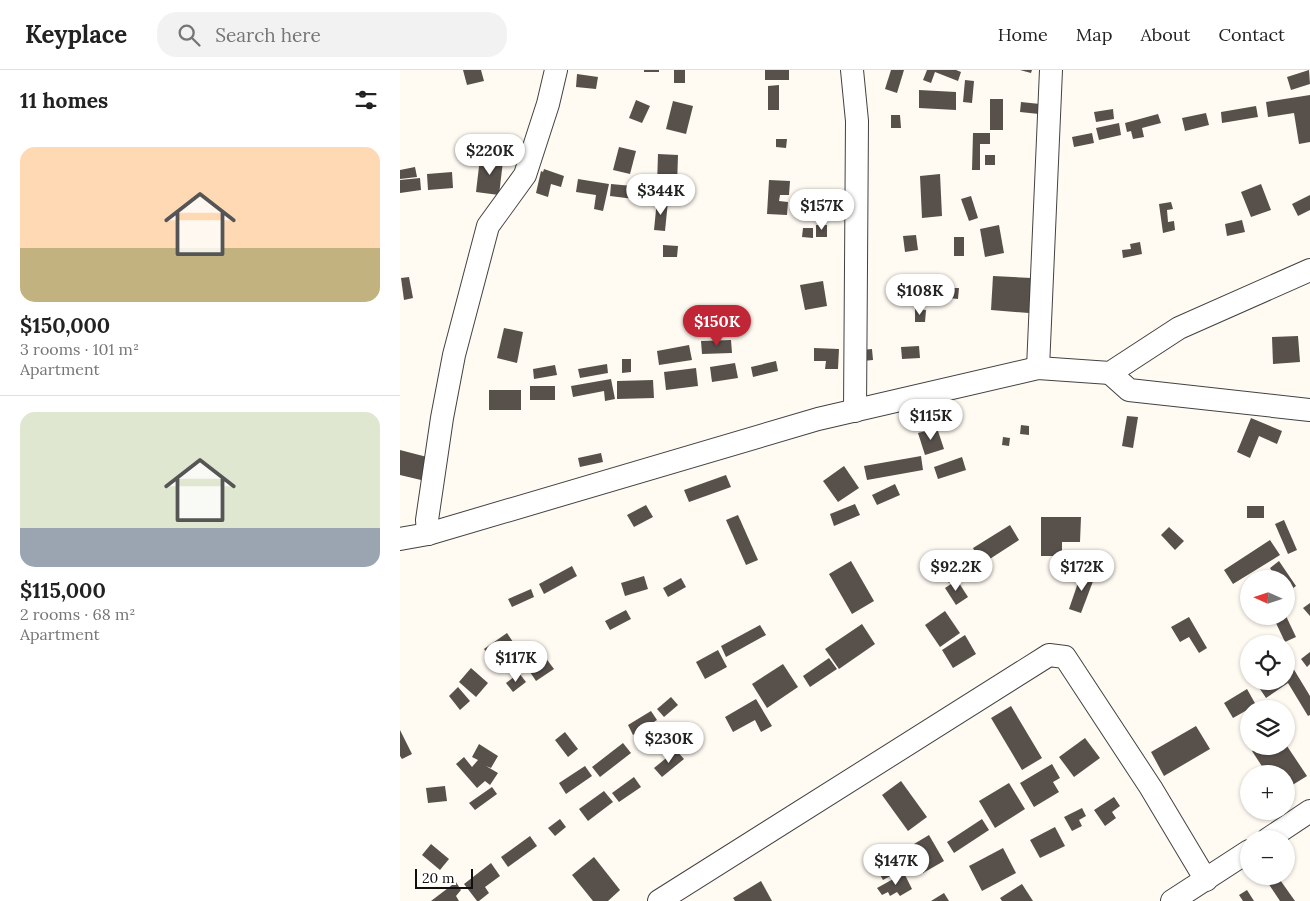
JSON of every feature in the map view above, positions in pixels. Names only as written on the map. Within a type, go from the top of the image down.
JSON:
[{"type":"street","points":[[428,534],[427,520],[452,364],[488,226],[525,175],[548,104],[556,70]]},
{"type":"street","points":[[852,70],[857,121],[855,411]]},
{"type":"street","points":[[1038,368],[1051,70]]},
{"type":"street","points":[[400,539],[428,534],[818,419],[1038,368],[1110,373],[1179,328],[1310,270]]},
{"type":"street","points":[[1110,373],[1129,390],[1310,410]]},
{"type":"street","points":[[659,901],[1049,655],[1065,658],[1151,788],[1206,880]]},
{"type":"street","points":[[1282,830],[1310,811]]},
{"type":"street","points":[[1172,901],[1240,857]]},
{"type":"building","points":[[463,70],[481,70],[484,81],[467,85]]},
{"type":"building","points":[[644,70],[659,70],[659,72],[644,72]]},
{"type":"building","points":[[674,70],[685,70],[685,83],[674,83]]},
{"type":"building","points":[[765,70],[789,70],[789,80],[765,80]]},
{"type":"building","points":[[891,70],[904,70],[897,93],[885,89]]},
{"type":"building","points":[[927,70],[956,70],[961,72],[958,81],[935,72],[931,83],[923,80]]},
{"type":"building","points":[[1020,70],[1032,70],[1031,73]]},
{"type":"building","points":[[1309,70],[1310,84],[1291,90],[1287,77]]},
{"type":"building","points":[[577,74],[598,77],[596,89],[576,87]]},
{"type":"building","points":[[965,80],[974,81],[972,103],[963,102]]},
{"type":"building","points":[[779,85],[779,110],[768,110],[768,86]]},
{"type":"building","points":[[919,90],[956,92],[956,110],[919,108]]},
{"type":"building","points":[[1310,95],[1310,142],[1299,144],[1294,113],[1268,117],[1266,102]]},
{"type":"building","points":[[990,99],[1003,99],[1003,130],[990,130]]},
{"type":"building","points":[[636,100],[650,106],[642,123],[629,118]]},
{"type":"building","points":[[673,101],[693,106],[686,134],[666,129]]},
{"type":"building","points":[[1021,102],[1040,104],[1039,114],[1020,112]]},
{"type":"building","points":[[1256,106],[1258,117],[1222,123],[1221,112]]},
{"type":"building","points":[[1113,109],[1114,119],[1096,122],[1094,112]]},
{"type":"building","points":[[1206,113],[1209,125],[1185,131],[1182,118]]},
{"type":"building","points":[[1158,114],[1161,123],[1142,128],[1144,137],[1133,139],[1131,131],[1127,132],[1125,123]]},
{"type":"building","points":[[891,115],[900,115],[901,128],[891,128]]},
{"type":"building","points":[[1119,123],[1121,135],[1099,140],[1096,128]]},
{"type":"building","points":[[973,133],[990,133],[990,144],[980,144],[980,170],[972,170]]},
{"type":"building","points":[[1092,133],[1094,143],[1074,147],[1072,137]]},
{"type":"building","points":[[776,139],[787,139],[786,148],[776,147]]},
{"type":"building","points":[[619,147],[636,151],[630,174],[613,170]]},
{"type":"building","points":[[658,154],[678,155],[677,186],[657,185]]},
{"type":"building","points":[[985,155],[995,155],[995,165],[985,165]]},
{"type":"building","points":[[480,158],[503,161],[499,195],[476,192]]},
{"type":"building","points":[[415,167],[417,177],[400,179],[400,170]]},
{"type":"building","points":[[544,169],[564,176],[561,187],[551,184],[548,197],[536,193],[541,171],[543,172]]},
{"type":"building","points":[[452,172],[453,188],[428,190],[427,174]]},
{"type":"building","points":[[940,174],[942,216],[922,218],[920,176]]},
{"type":"building","points":[[420,178],[421,190],[400,193],[400,180]]},
{"type":"building","points":[[578,179],[609,184],[603,211],[594,209],[596,195],[576,192]]},
{"type":"building","points":[[769,180],[790,181],[789,195],[780,195],[779,201],[788,202],[787,215],[767,214]]},
{"type":"building","points":[[611,184],[643,187],[642,200],[610,196]]},
{"type":"building","points":[[1261,184],[1271,210],[1251,217],[1241,192]]},
{"type":"building","points":[[1310,195],[1310,210],[1298,216],[1292,204]]},
{"type":"building","points":[[971,196],[978,218],[969,221],[961,199]]},
{"type":"building","points":[[657,200],[668,201],[665,231],[654,230]]},
{"type":"building","points":[[1171,202],[1173,209],[1167,210],[1168,222],[1174,221],[1175,230],[1163,233],[1159,204]]},
{"type":"building","points":[[1242,220],[1245,232],[1227,236],[1225,224]]},
{"type":"building","points":[[816,225],[827,225],[827,237],[816,237]]},
{"type":"building","points":[[999,225],[1004,253],[985,257],[980,229]]},
{"type":"building","points":[[803,228],[813,228],[813,238],[802,237]]},
{"type":"building","points":[[916,235],[918,250],[905,252],[903,236]]},
{"type":"building","points":[[954,237],[964,237],[964,256],[954,256]]},
{"type":"building","points":[[1140,242],[1142,254],[1123,258],[1122,250],[1131,249],[1130,244]]},
{"type":"building","points":[[663,245],[678,246],[677,257],[663,257]]},
{"type":"building","points":[[993,276],[1032,278],[1029,313],[991,310]]},
{"type":"building","points":[[409,277],[413,298],[404,300],[401,278]]},
{"type":"building","points":[[823,281],[827,306],[805,310],[800,285]]},
{"type":"building","points":[[949,288],[959,288],[958,299],[949,298]]},
{"type":"building","points":[[720,306],[731,307],[730,320],[719,319]]},
{"type":"building","points":[[915,309],[926,310],[925,322],[915,322]]},
{"type":"building","points":[[504,328],[523,332],[517,363],[497,358]]},
{"type":"building","points":[[1298,336],[1300,362],[1273,364],[1272,337]]},
{"type":"building","points":[[731,340],[732,353],[702,354],[701,341]]},
{"type":"building","points":[[689,345],[692,360],[659,365],[657,351]]},
{"type":"building","points":[[919,346],[920,358],[902,359],[901,347]]},
{"type":"building","points":[[814,348],[839,349],[838,369],[825,369],[826,361],[814,361]]},
{"type":"building","points":[[872,349],[873,360],[863,361],[861,350]]},
{"type":"building","points":[[622,359],[631,359],[631,372],[622,373]]},
{"type":"building","points":[[776,361],[778,371],[753,377],[751,367]]},
{"type":"building","points":[[735,363],[738,378],[712,382],[710,367]]},
{"type":"building","points":[[607,364],[608,373],[580,378],[578,369]]},
{"type":"building","points":[[555,365],[557,375],[534,379],[533,369]]},
{"type":"building","points":[[696,368],[698,386],[666,390],[664,372]]},
{"type":"building","points":[[611,379],[615,399],[605,401],[604,391],[573,397],[571,386]]},
{"type":"building","points":[[653,380],[654,398],[617,399],[617,381]]},
{"type":"building","points":[[530,386],[555,386],[555,400],[530,400]]},
{"type":"building","points":[[489,390],[521,390],[521,410],[489,410]]},
{"type":"building","points":[[1127,416],[1138,417],[1133,448],[1122,446]]},
{"type":"building","points":[[1251,418],[1282,431],[1277,444],[1259,436],[1250,458],[1237,452]]},
{"type":"building","points":[[1021,425],[1029,426],[1029,435],[1020,434]]},
{"type":"building","points":[[937,428],[944,449],[925,455],[918,433]]},
{"type":"building","points":[[1003,437],[1010,438],[1009,446],[1002,445]]},
{"type":"building","points":[[400,450],[427,457],[421,480],[400,475]]},
{"type":"building","points":[[601,453],[603,462],[580,467],[578,458]]},
{"type":"building","points":[[921,456],[923,470],[867,480],[864,466]]},
{"type":"building","points":[[962,457],[966,470],[938,479],[934,467]]},
{"type":"building","points":[[844,466],[859,488],[838,502],[823,481]]},
{"type":"building","points":[[726,475],[731,487],[689,502],[684,490]]},
{"type":"building","points":[[895,484],[900,495],[877,505],[872,495]]},
{"type":"building","points":[[855,504],[860,515],[834,526],[830,514]]},
{"type":"building","points":[[646,505],[653,517],[634,527],[627,515]]},
{"type":"building","points":[[1247,506],[1264,506],[1264,518],[1247,518]]},
{"type":"building","points":[[738,515],[758,560],[746,565],[726,520]]},
{"type":"building","points":[[1041,517],[1081,517],[1080,542],[1062,542],[1062,556],[1041,556]]},
{"type":"building","points":[[1284,520],[1297,550],[1288,554],[1275,524]]},
{"type":"building","points":[[1010,525],[1019,540],[982,564],[973,548]]},
{"type":"building","points":[[1169,527],[1184,541],[1175,550],[1161,535]]},
{"type":"building","points":[[1270,540],[1280,555],[1256,570],[1240,570],[1240,580],[1233,584],[1224,570]]},
{"type":"building","points":[[970,559],[980,575],[974,579],[963,563]]},
{"type":"building","points":[[851,561],[874,601],[852,614],[829,574]]},
{"type":"building","points":[[1279,561],[1285,570],[1271,570],[1270,568]]},
{"type":"building","points":[[962,565],[967,572],[949,583],[944,576]]},
{"type":"building","points":[[572,566],[577,576],[544,594],[539,584]]},
{"type":"building","points":[[1082,571],[1095,576],[1081,613],[1069,609]]},
{"type":"building","points":[[644,576],[648,589],[625,596],[621,583]]},
{"type":"building","points":[[681,578],[686,587],[668,597],[663,588]]},
{"type":"building","points":[[957,580],[968,597],[956,605],[945,588]]},
{"type":"building","points":[[531,589],[534,597],[512,607],[508,599]]},
{"type":"building","points":[[1310,603],[1310,616],[1303,608]]},
{"type":"building","points":[[626,610],[631,619],[610,630],[605,621]]},
{"type":"building","points":[[945,611],[960,633],[940,647],[925,625]]},
{"type":"building","points":[[1189,617],[1207,648],[1199,653],[1189,637],[1180,642],[1171,627]]},
{"type":"building","points":[[862,624],[875,644],[839,669],[825,649]]},
{"type":"building","points":[[760,625],[766,635],[726,657],[721,646]]},
{"type":"building","points":[[1277,625],[1290,625],[1296,637],[1295,635],[1282,635]]},
{"type":"building","points":[[507,633],[519,651],[497,667],[484,649]]},
{"type":"building","points":[[965,635],[976,654],[953,668],[942,650]]},
{"type":"building","points":[[718,650],[727,667],[705,679],[696,662]]},
{"type":"building","points":[[1310,652],[1310,664],[1307,667],[1301,659]]},
{"type":"building","points":[[545,657],[554,669],[536,681],[528,669]]},
{"type":"building","points":[[829,658],[837,669],[810,687],[803,676]]},
{"type":"building","points":[[783,664],[798,687],[767,708],[752,684]]},
{"type":"building","points":[[471,668],[488,683],[476,697],[459,682]]},
{"type":"building","points":[[1295,671],[1310,696],[1310,715],[1308,716],[1292,690],[1295,690]]},
{"type":"building","points":[[519,673],[526,682],[513,692],[506,683]]},
{"type":"building","points":[[458,687],[470,701],[460,710],[449,696]]},
{"type":"building","points":[[1245,690],[1248,690],[1253,700],[1240,700],[1240,714],[1233,718],[1224,703]]},
{"type":"building","points":[[1261,690],[1278,690],[1266,698]]},
{"type":"building","points":[[671,697],[678,705],[664,717],[657,709]]},
{"type":"building","points":[[756,699],[772,726],[761,732],[755,720],[733,732],[725,717]]},
{"type":"building","points":[[1011,706],[1042,758],[1022,770],[991,718]]},
{"type":"building","points":[[651,711],[657,720],[633,735],[628,725]]},
{"type":"building","points":[[1196,726],[1210,749],[1164,776],[1151,752]]},
{"type":"building","points":[[400,730],[412,754],[402,759],[400,756]]},
{"type":"building","points":[[565,732],[578,749],[568,757],[555,740]]},
{"type":"building","points":[[1085,738],[1100,758],[1074,777],[1059,757]]},
{"type":"building","points":[[623,743],[631,753],[600,777],[592,767]]},
{"type":"building","points":[[479,744],[498,756],[491,768],[486,766],[498,773],[490,785],[485,781],[477,788],[456,764],[464,757],[472,767],[478,760],[472,757]]},
{"type":"building","points":[[676,750],[684,759],[662,777],[654,768]]},
{"type":"building","points":[[1255,755],[1293,755],[1307,776],[1295,783],[1295,765],[1261,765]]},
{"type":"building","points":[[1052,764],[1060,778],[1053,782],[1059,792],[1034,807],[1020,783]]},
{"type":"building","points":[[585,766],[592,776],[566,794],[559,783]]},
{"type":"building","points":[[634,777],[641,787],[619,802],[612,793]]},
{"type":"building","points":[[901,781],[927,817],[908,831],[882,795]]},
{"type":"building","points":[[1009,783],[1025,809],[995,828],[979,801]]},
{"type":"building","points":[[445,786],[447,801],[428,803],[426,788]]},
{"type":"building","points":[[492,787],[497,794],[475,810],[469,803]]},
{"type":"building","points":[[604,791],[613,802],[588,821],[579,809]]},
{"type":"building","points":[[1114,797],[1120,806],[1112,812],[1116,818],[1105,826],[1094,810]]},
{"type":"building","points":[[1082,808],[1086,816],[1079,820],[1082,826],[1072,831],[1064,817]]},
{"type":"building","points":[[560,819],[566,827],[555,836],[548,828]]},
{"type":"building","points":[[982,819],[989,830],[954,853],[947,842]]},
{"type":"building","points":[[1055,827],[1065,846],[1040,858],[1030,840]]},
{"type":"building","points":[[929,835],[944,861],[923,873],[909,847]]},
{"type":"building","points":[[530,836],[537,846],[508,867],[501,857]]},
{"type":"building","points":[[431,844],[449,859],[440,870],[422,855]]},
{"type":"building","points":[[1003,848],[1016,873],[982,891],[969,866]]},
{"type":"building","points":[[895,850],[905,868],[883,880],[873,862]]},
{"type":"building","points":[[594,857],[620,890],[608,901],[593,901],[572,875]]},
{"type":"building","points":[[491,863],[500,876],[485,887],[489,893],[477,901],[464,884]]},
{"type":"building","points":[[904,873],[912,889],[900,896],[897,892],[890,896],[888,892],[882,895],[877,888]]},
{"type":"building","points":[[761,881],[772,901],[735,901],[733,898]]},
{"type":"building","points":[[456,882],[461,890],[456,896],[459,901],[431,901]]},
{"type":"building","points":[[1022,884],[1033,901],[1002,901],[1000,898]]},
{"type":"building","points":[[1269,885],[1284,885],[1295,901],[1280,901]]},
{"type":"building","points":[[1247,890],[1254,901],[1243,901],[1239,895]]},
{"type":"building","points":[[944,893],[949,901],[931,901]]}]
